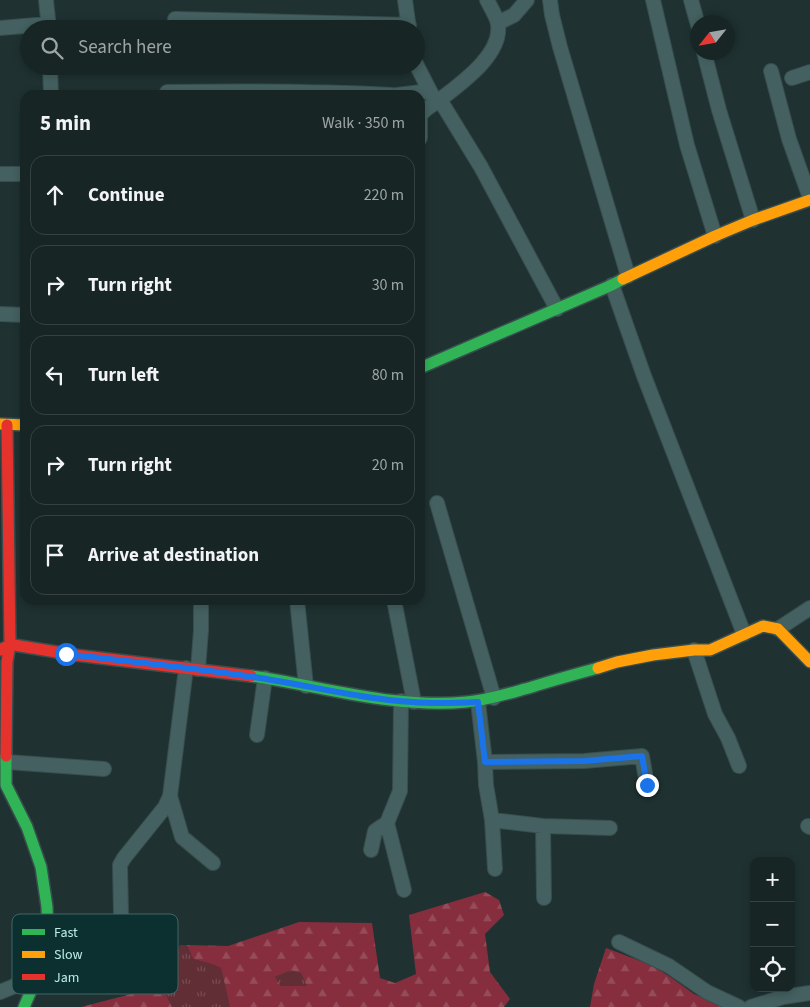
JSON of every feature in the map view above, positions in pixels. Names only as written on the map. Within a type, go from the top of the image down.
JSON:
[{"type":"street","points":[[46,0],[48,20]]},
{"type":"street","points":[[405,0],[408,20]]},
{"type":"street","points":[[425,108],[435,98],[486,60],[492,50],[498,33],[498,23],[487,0]]},
{"type":"street","points":[[498,23],[514,15],[527,0]]},
{"type":"street","points":[[550,0],[560,47],[628,276]]},
{"type":"street","points":[[653,0],[687,144],[715,236]]},
{"type":"street","points":[[691,0],[695,15]]},
{"type":"street","points":[[175,19],[204,20]]},
{"type":"street","points":[[0,28],[20,27]]},
{"type":"street","points":[[706,60],[719,110],[753,220]]},
{"type":"street","points":[[425,366],[612,285],[715,236],[810,199],[789,139],[771,71]]},
{"type":"street","points":[[792,78],[810,72]]},
{"type":"street","points":[[50,75],[51,90]]},
{"type":"street","points":[[422,75],[435,98],[481,167],[557,309]]},
{"type":"street","points":[[425,97],[435,98]]},
{"type":"street","points":[[0,174],[20,174]]},
{"type":"street","points":[[612,285],[644,376],[744,634]]},
{"type":"street","points":[[0,314],[20,315]]},
{"type":"street","points":[[20,425],[3,425],[5,647],[7,662],[7,762],[3,786],[27,827],[41,867],[47,914]]},
{"type":"street","points":[[437,503],[494,698]]},
{"type":"street","points":[[121,914],[120,865],[165,807],[170,796],[192,668],[201,630],[201,605]]},
{"type":"street","points":[[297,605],[306,686]]},
{"type":"street","points":[[395,605],[407,702],[400,791],[388,823],[404,890]]},
{"type":"street","points":[[778,628],[810,608]]},
{"type":"street","points":[[5,647],[192,668],[265,678],[342,693],[407,702],[441,703],[478,702],[617,662],[653,655],[710,650],[763,626],[778,628],[810,662]]},
{"type":"street","points":[[694,650],[715,714],[728,738],[739,766]]},
{"type":"street","points":[[257,735],[265,678]]},
{"type":"street","points":[[478,702],[486,785],[492,820],[495,869]]},
{"type":"street","points":[[485,762],[584,761],[642,756],[647,785]]},
{"type":"street","points":[[7,762],[104,769]]},
{"type":"street","points":[[170,796],[182,837],[213,863]]},
{"type":"street","points":[[492,820],[543,826],[610,828]]},
{"type":"street","points":[[371,850],[375,831],[388,823]]},
{"type":"street","points":[[543,826],[544,898]]},
{"type":"street","points":[[619,942],[669,966],[707,992],[739,1007]]},
{"type":"street","points":[[0,992],[12,987]]},
{"type":"street","points":[[751,1007],[778,998],[810,993]]},
{"type":"street","points":[[24,1007],[29,994]]},
{"type":"green space","points":[[485,892],[499,900],[504,915],[485,934],[490,972],[510,999],[504,1007],[230,1007],[221,968],[193,959],[187,945],[228,946],[299,922],[372,923],[380,978],[395,983],[416,974],[409,915]],"holes":[[[291,970],[301,973],[307,986],[281,986],[275,977]]]},
{"type":"green space","points":[[180,945],[187,945],[193,959],[221,968],[230,1007],[172,1007],[166,994],[178,994],[178,950]]},
{"type":"green space","points":[[606,948],[651,965],[694,994],[726,1007],[590,1007],[594,984]]},
{"type":"green space","points":[[291,969],[301,973],[308,986],[281,986],[275,977]]},
{"type":"green space","points":[[131,994],[166,994],[172,1007],[81,1007]]},
{"type":"traffic: fast","points":[[425,366],[623,279]]},
{"type":"traffic: fast","points":[[251,676],[385,699],[439,703],[466,702],[491,698],[598,668]]},
{"type":"traffic: fast","points":[[6,756],[6,785],[27,827],[41,867],[47,914]]},
{"type":"traffic: fast","points":[[24,1007],[30,994]]},
{"type":"traffic: slow","points":[[623,279],[715,236],[810,200]]},
{"type":"traffic: slow","points":[[0,424],[20,425]]},
{"type":"traffic: slow","points":[[598,668],[653,655],[710,650],[763,626],[778,629],[810,662]]},
{"type":"traffic: jam","points":[[6,756],[7,662],[10,645],[7,425]]},
{"type":"traffic: jam","points":[[0,650],[14,645],[75,655],[251,676]]},
{"type":"route","points":[[66,654],[265,678],[372,698],[414,702],[478,702],[485,762],[559,762],[642,756],[647,785]]}]
